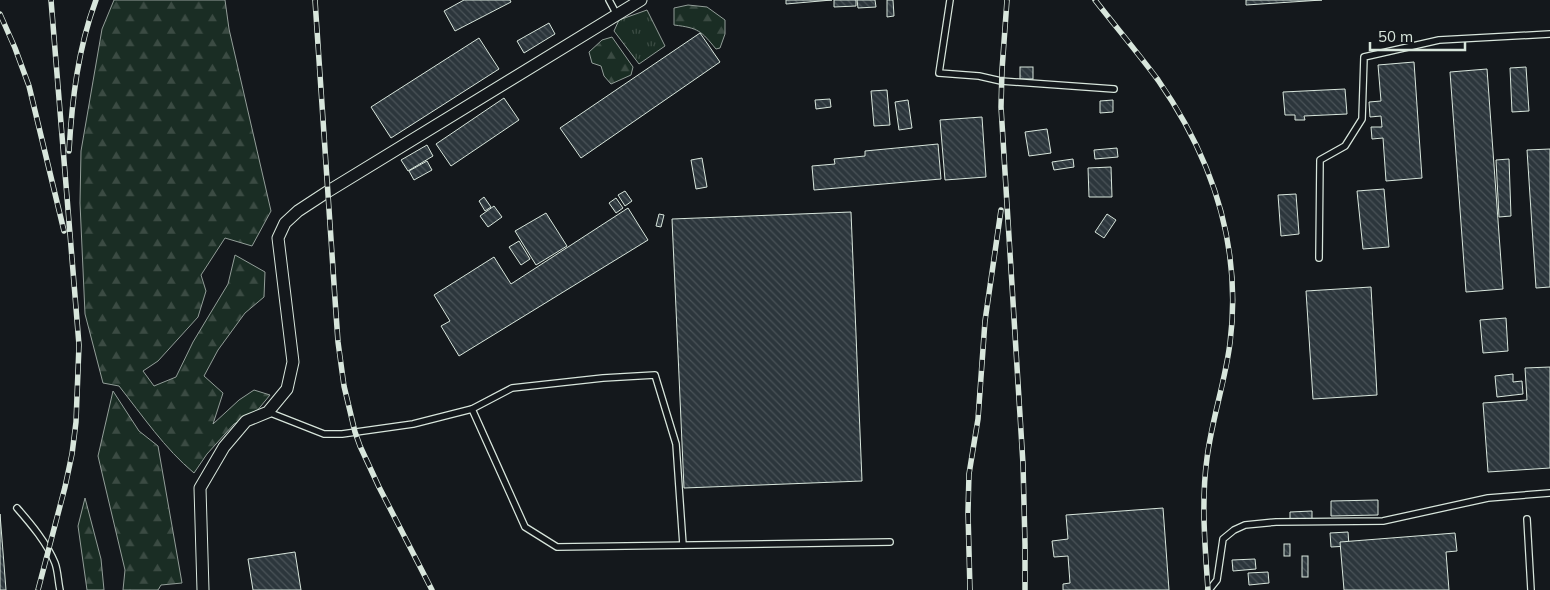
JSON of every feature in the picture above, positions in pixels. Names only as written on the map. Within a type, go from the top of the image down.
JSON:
[{"type":"street","points":[[203,590],[200,488],[224,447],[246,421],[268,412],[287,388],[294,362],[278,238],[285,223],[298,211],[327,192],[641,0]]},
{"type":"lane","points":[[609,0],[617,14]]},
{"type":"lane","points":[[950,0],[939,73],[1114,89]]},
{"type":"lane","points":[[1320,258],[1320,160],[1345,146],[1362,119],[1364,57],[1439,40],[1550,34]]},
{"type":"lane","points":[[268,412],[314,431],[332,435],[413,424],[472,409],[512,388],[603,378],[655,375],[676,444],[682,545]]},
{"type":"lane","points":[[472,409],[525,527],[558,547],[890,542]]},
{"type":"lane","points":[[1219,590],[1217,580],[1223,539],[1244,525],[1276,522],[1383,521],[1488,498],[1550,493]]},
{"type":"lane","points":[[17,508],[28,520],[49,551],[55,564],[60,590]]},
{"type":"lane","points":[[1527,519],[1531,590]]},
{"type":"lane","points":[[1209,590],[1217,580]]},
{"type":"green space","points":[[114,0],[225,0],[229,29],[271,211],[252,246],[225,238],[201,275],[206,291],[198,317],[158,361],[143,371],[154,386],[176,377],[193,342],[228,284],[235,255],[265,272],[264,297],[245,313],[218,350],[204,376],[223,393],[213,424],[239,400],[254,390],[270,395],[256,412],[234,424],[207,454],[194,473],[164,443],[119,386],[103,383],[85,314],[80,203],[81,151],[102,29]]},
{"type":"green space","points":[[688,5],[707,7],[725,20],[725,34],[720,48],[716,49],[699,31],[689,27],[674,25],[674,8]]},
{"type":"green space","points":[[647,10],[665,46],[639,64],[614,31],[619,20]]},
{"type":"green space","points":[[612,37],[633,67],[631,75],[611,84],[604,76],[601,66],[592,63],[589,52],[602,40]]},
{"type":"green space","points":[[113,391],[139,431],[158,446],[182,583],[161,585],[158,590],[123,590],[125,570],[98,456]]},
{"type":"green space","points":[[85,498],[101,559],[104,590],[87,590],[78,526]]},
{"type":"building","points":[[464,0],[510,0],[511,2],[455,31],[444,11]]},
{"type":"building","points":[[786,0],[832,0],[786,4]]},
{"type":"building","points":[[834,0],[856,0],[856,6],[834,7]]},
{"type":"building","points":[[857,0],[875,0],[876,7],[858,8]]},
{"type":"building","points":[[887,0],[893,0],[894,16],[887,17]]},
{"type":"building","points":[[1246,0],[1322,0],[1246,5]]},
{"type":"building","points":[[549,23],[555,34],[524,53],[517,41]]},
{"type":"building","points":[[700,33],[720,62],[581,158],[560,128]]},
{"type":"building","points":[[479,38],[499,69],[391,138],[371,107]]},
{"type":"building","points":[[1414,62],[1422,178],[1386,181],[1383,138],[1372,139],[1371,127],[1382,127],[1381,116],[1370,117],[1369,102],[1381,101],[1378,65]]},
{"type":"building","points":[[1020,67],[1033,67],[1033,79],[1020,79]]},
{"type":"building","points":[[1526,67],[1529,111],[1512,112],[1510,68]]},
{"type":"building","points":[[1487,69],[1503,289],[1466,292],[1450,72]]},
{"type":"building","points":[[1345,89],[1347,114],[1304,116],[1305,120],[1295,120],[1295,115],[1285,115],[1283,92]]},
{"type":"building","points":[[887,90],[890,125],[874,126],[871,91]]},
{"type":"building","points":[[504,98],[519,120],[451,166],[436,144]]},
{"type":"building","points":[[830,99],[831,107],[816,109],[815,100]]},
{"type":"building","points":[[908,100],[912,128],[899,130],[895,102]]},
{"type":"building","points":[[1113,100],[1113,112],[1100,113],[1100,101]]},
{"type":"building","points":[[982,117],[986,177],[945,180],[940,120]]},
{"type":"building","points":[[1047,129],[1051,153],[1029,156],[1025,132]]},
{"type":"building","points":[[938,144],[941,179],[814,190],[812,166],[835,164],[834,159],[865,156],[865,151]]},
{"type":"building","points":[[427,145],[433,156],[408,171],[401,160]]},
{"type":"building","points":[[1117,148],[1118,157],[1095,159],[1094,150]]},
{"type":"building","points":[[1550,149],[1550,287],[1536,288],[1527,150]]},
{"type":"building","points":[[702,158],[707,187],[696,189],[691,160]]},
{"type":"building","points":[[1073,159],[1074,167],[1054,170],[1052,162]]},
{"type":"building","points":[[1509,159],[1511,216],[1499,217],[1496,160]]},
{"type":"building","points":[[427,161],[432,170],[414,180],[409,171]]},
{"type":"building","points":[[1111,167],[1112,197],[1089,197],[1088,168]]},
{"type":"building","points":[[1384,189],[1389,247],[1363,249],[1357,191]]},
{"type":"building","points":[[625,191],[632,201],[625,206],[618,195]]},
{"type":"building","points":[[1296,194],[1299,234],[1281,236],[1278,195]]},
{"type":"building","points":[[484,197],[491,207],[485,211],[479,201]]},
{"type":"building","points":[[616,198],[623,208],[616,213],[609,203]]},
{"type":"building","points":[[494,206],[502,217],[488,227],[480,216]]},
{"type":"building","points":[[628,208],[648,240],[459,356],[441,326],[450,321],[434,295],[494,257],[511,284]]},
{"type":"building","points":[[851,212],[862,481],[684,488],[672,219]]},
{"type":"building","points":[[546,213],[567,246],[536,265],[515,231]]},
{"type":"building","points":[[659,214],[664,215],[661,227],[656,226]]},
{"type":"building","points":[[1107,214],[1116,220],[1104,238],[1095,232]]},
{"type":"building","points":[[519,241],[530,259],[521,265],[509,247]]},
{"type":"building","points":[[1371,287],[1377,395],[1313,399],[1306,291]]},
{"type":"building","points":[[1506,318],[1508,351],[1483,353],[1480,320]]},
{"type":"building","points":[[1550,367],[1550,468],[1488,472],[1483,403],[1527,400],[1525,368]]},
{"type":"building","points":[[1513,374],[1513,382],[1522,381],[1523,394],[1497,397],[1495,376]]},
{"type":"building","points":[[1378,500],[1378,515],[1331,516],[1331,501]]},
{"type":"building","points":[[1163,508],[1169,590],[1063,590],[1063,584],[1070,583],[1068,556],[1054,557],[1052,541],[1068,539],[1066,515]]},
{"type":"building","points":[[1312,511],[1312,521],[1290,522],[1290,512]]},
{"type":"building","points":[[0,514],[6,590],[0,590]]},
{"type":"building","points":[[1348,532],[1349,546],[1331,547],[1330,533]]},
{"type":"building","points":[[1455,533],[1457,551],[1446,552],[1449,590],[1344,590],[1340,542]]},
{"type":"building","points":[[1284,544],[1290,544],[1290,556],[1284,556]]},
{"type":"building","points":[[295,552],[301,590],[253,590],[248,559]]},
{"type":"building","points":[[1302,556],[1308,556],[1308,577],[1302,577]]},
{"type":"building","points":[[1255,559],[1256,569],[1233,571],[1232,560]]},
{"type":"building","points":[[1268,572],[1269,583],[1249,585],[1248,573]]},
{"type":"railway","points":[[38,590],[72,454],[76,422],[79,345],[51,0]]},
{"type":"railway","points":[[69,151],[80,55],[96,0]]},
{"type":"railway","points":[[315,0],[338,342],[344,386],[360,446],[432,590]]},
{"type":"railway","points":[[1007,0],[1001,107],[1023,464],[1025,590]]},
{"type":"railway","points":[[1095,0],[1158,80],[1177,110],[1194,141],[1208,173],[1219,205],[1227,238],[1232,273],[1233,307],[1228,358],[1209,443],[1205,474],[1204,524],[1208,590]]},
{"type":"railway","points":[[0,14],[29,86],[64,231]]},
{"type":"railway","points":[[970,590],[969,474],[978,419],[985,321],[1001,210]]}]
